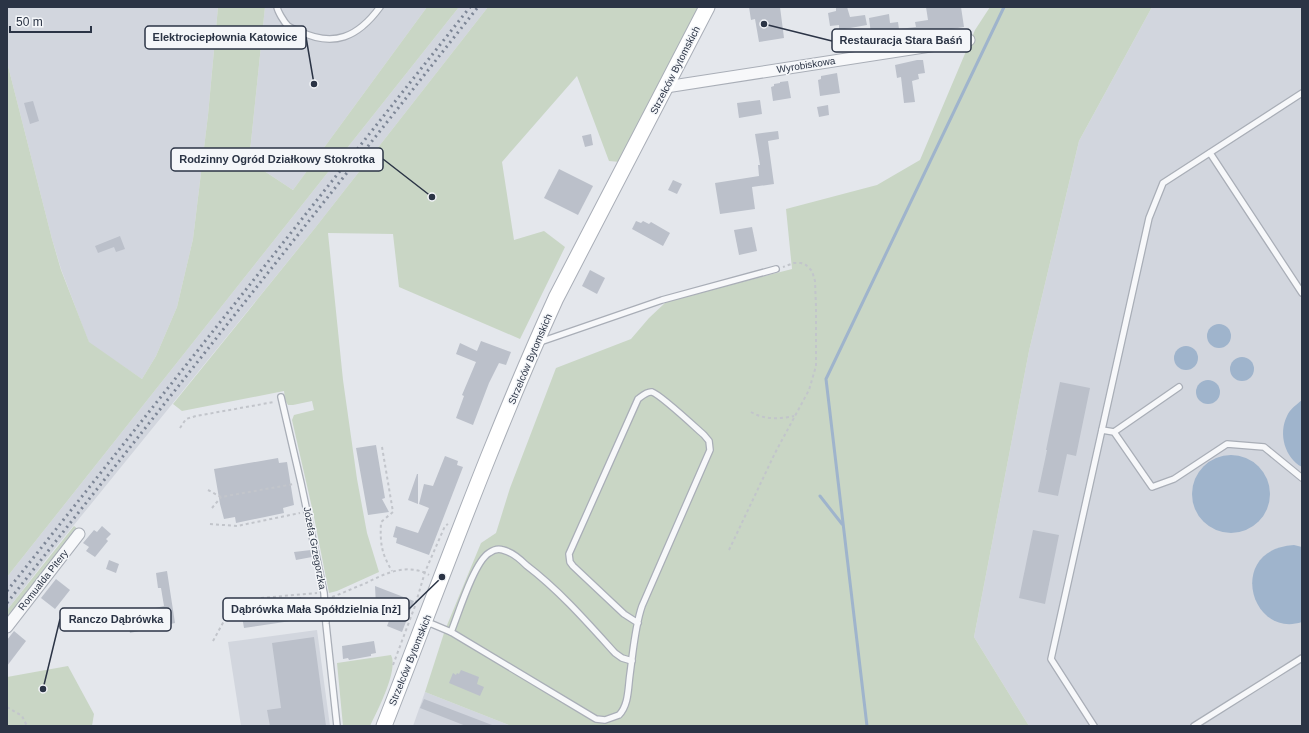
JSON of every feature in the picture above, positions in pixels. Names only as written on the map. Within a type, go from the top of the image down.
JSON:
[{"type":"street","name":"Strzelców Bytomskich","points":[[384,726],[440,581],[536,343],[556,298],[707,7]]},
{"type":"street","name":"Wyrobiskowa","points":[[666,87],[969,40]]},
{"type":"street","name":"Romualda Pitery","points":[[7,627],[80,534]]},
{"type":"lane","points":[[277,7],[288,26],[308,36],[322,40],[340,39],[361,28],[372,18],[380,7]]},
{"type":"lane","points":[[1094,726],[1051,659],[1148,218],[1163,183],[1302,93]]},
{"type":"lane","points":[[1210,153],[1302,293]]},
{"type":"lane","points":[[536,343],[662,300],[776,269]]},
{"type":"lane","points":[[1102,430],[1114,432],[1179,387]]},
{"type":"lane","points":[[424,624],[432,624],[451,632],[596,719],[601,720],[615,718],[622,712],[625,704],[642,606],[710,450],[709,441],[704,435],[652,392],[638,399],[569,554],[570,562],[573,566],[624,614],[638,623]]},
{"type":"lane","name":"Józefa Grzegorzka","points":[[282,399],[324,596],[337,726]]},
{"type":"lane","points":[[1114,432],[1152,487],[1174,480],[1227,444],[1264,446],[1302,478]]},
{"type":"lane","points":[[451,632],[478,566],[487,554],[501,549],[511,553],[545,579],[560,593],[615,654],[632,661]]},
{"type":"lane","points":[[1194,726],[1302,658]]},
{"type":"path","points":[[729,550],[775,453],[809,390],[816,366],[815,281],[812,271],[806,265],[801,263],[794,263],[776,269]]},
{"type":"path","points":[[180,428],[186,419],[196,416],[282,399]]},
{"type":"path","points":[[751,412],[758,417],[784,418],[794,416]]},
{"type":"path","points":[[382,447],[393,512],[381,522],[380,539],[382,552],[392,571]]},
{"type":"path","points":[[208,490],[221,497],[301,483]]},
{"type":"path","points":[[212,508],[221,497]]},
{"type":"path","points":[[210,524],[237,526],[307,511]]},
{"type":"path","points":[[392,671],[415,606],[425,572],[445,526],[450,522]]},
{"type":"path","points":[[261,598],[324,596],[344,592],[392,571],[404,569],[425,572],[440,581]]},
{"type":"path","points":[[213,641],[230,610],[247,605]]},
{"type":"path","points":[[7,707],[22,716],[27,726]]},
{"type":"shaded area","points":[[7,7],[218,7],[208,115],[193,239],[177,307],[156,356],[142,379],[89,343],[61,269],[7,62]]},
{"type":"shaded area","points":[[265,7],[427,7],[293,190],[249,161]]},
{"type":"shaded area","points":[[459,7],[488,7],[315,228],[48,557],[7,610],[7,577]]},
{"type":"shaded area","points":[[1152,7],[1302,7],[1302,726],[1029,726],[974,637],[1029,351],[1079,141]]},
{"type":"shaded area","points":[[317,630],[330,726],[241,726],[228,642]]},
{"type":"shaded area","points":[[425,692],[511,726],[413,726]]},
{"type":"green space","points":[[218,7],[265,7],[249,161],[293,190],[427,7],[459,7],[7,577],[7,62],[61,270],[89,342],[142,379],[156,356],[177,307],[193,239],[208,115]]},
{"type":"green space","points":[[488,7],[700,7],[620,162],[609,161],[577,76],[502,162],[514,240],[544,231],[565,247],[520,339],[399,287],[393,234],[328,233],[343,380],[357,479],[367,533],[379,572],[337,591],[329,593],[313,512],[292,420],[294,415],[314,410],[312,401],[288,405],[285,400],[284,391],[182,411],[173,404],[315,228]]},
{"type":"green space","points":[[990,7],[1152,7],[1079,141],[1029,351],[974,637],[1029,726],[511,726],[425,692],[445,630],[481,543],[496,533],[510,488],[556,368],[631,339],[649,318],[666,302],[792,269],[786,209],[877,185],[920,160],[975,30]]},
{"type":"green space","points":[[74,526],[79,530],[7,622],[7,610]]},
{"type":"green space","points":[[391,655],[393,662],[390,680],[370,726],[343,726],[337,663]]},
{"type":"green space","points":[[68,666],[94,714],[92,726],[7,726],[7,677]]},
{"type":"water","points":[[1219,324],[1228,327],[1231,336],[1228,345],[1219,348],[1210,345],[1207,336],[1210,327]]},
{"type":"water","points":[[1186,346],[1195,349],[1198,358],[1195,367],[1186,370],[1177,367],[1174,358],[1177,349]]},
{"type":"water","points":[[1242,357],[1251,360],[1254,369],[1251,378],[1242,381],[1233,378],[1230,369],[1233,360]]},
{"type":"water","points":[[1208,380],[1217,383],[1220,392],[1217,401],[1208,404],[1199,401],[1196,392],[1199,383]]},
{"type":"water","points":[[1302,400],[1302,467],[1291,458],[1287,452],[1283,438],[1283,430],[1288,414],[1293,407]]},
{"type":"water","points":[[1231,455],[1246,458],[1259,466],[1267,479],[1270,494],[1267,509],[1259,522],[1246,530],[1231,533],[1216,530],[1203,522],[1195,509],[1192,494],[1195,479],[1203,466],[1216,458]]},
{"type":"water","points":[[1294,545],[1302,547],[1302,622],[1284,624],[1269,618],[1259,606],[1253,591],[1253,576],[1259,561],[1273,550]]},
{"type":"building","points":[[749,7],[780,7],[784,38],[759,42],[755,19],[751,20]]},
{"type":"building","points":[[836,7],[847,7],[850,17],[865,15],[867,25],[839,30],[839,25],[830,26],[828,13],[836,11]]},
{"type":"building","points":[[926,7],[961,7],[964,27],[872,42],[869,18],[889,14],[890,23],[898,22],[899,29],[916,27],[915,22],[928,20]]},
{"type":"building","points":[[923,60],[925,73],[918,74],[919,79],[912,81],[915,102],[904,103],[901,77],[897,78],[895,65]]},
{"type":"building","points":[[837,73],[840,93],[820,96],[818,80],[821,79],[821,76]]},
{"type":"building","points":[[788,81],[791,98],[773,101],[771,87],[774,86],[774,84]]},
{"type":"building","points":[[760,100],[762,114],[739,118],[737,103]]},
{"type":"building","points":[[33,101],[39,121],[30,124],[24,103]]},
{"type":"building","points":[[828,105],[829,115],[819,117],[817,107]]},
{"type":"building","points":[[778,131],[779,139],[768,141],[774,184],[752,187],[755,209],[720,214],[715,183],[759,176],[758,165],[760,165],[755,134]]},
{"type":"building","points":[[591,134],[593,145],[585,147],[582,136]]},
{"type":"building","points":[[559,169],[593,186],[578,215],[544,198]]},
{"type":"building","points":[[673,180],[682,184],[677,194],[668,190]]},
{"type":"building","points":[[636,221],[641,223],[643,221],[649,224],[651,222],[670,233],[663,246],[632,229]]},
{"type":"building","points":[[752,227],[757,251],[739,255],[734,230]]},
{"type":"building","points":[[120,236],[125,249],[116,252],[114,247],[98,253],[95,246]]},
{"type":"building","points":[[590,270],[605,278],[597,294],[582,286]]},
{"type":"building","points":[[481,341],[511,352],[506,365],[499,363],[489,383],[473,425],[456,418],[464,396],[462,395],[476,362],[456,354],[460,343],[477,351]]},
{"type":"building","points":[[1060,382],[1090,388],[1076,456],[1067,454],[1058,496],[1038,492]]},
{"type":"building","points":[[376,445],[385,498],[382,499],[389,512],[368,515],[356,448]]},
{"type":"building","points":[[445,456],[458,461],[457,465],[463,467],[429,555],[396,543],[397,538],[393,537],[396,526],[418,533],[429,508],[419,504],[424,484],[433,486]]},
{"type":"building","points":[[278,458],[279,463],[287,462],[294,505],[283,508],[284,513],[236,523],[235,517],[224,519],[214,469]]},
{"type":"building","points":[[418,474],[418,504],[408,500]]},
{"type":"building","points":[[102,526],[111,534],[106,539],[108,541],[95,557],[86,551],[89,547],[83,543],[94,530],[97,532]]},
{"type":"building","points":[[1033,530],[1059,535],[1045,604],[1019,598]]},
{"type":"building","points":[[311,550],[312,557],[296,560],[294,552]]},
{"type":"building","points":[[109,560],[119,564],[116,573],[106,569]]},
{"type":"building","points":[[167,571],[175,623],[130,633],[126,617],[152,611],[151,609],[164,606],[161,588],[158,588],[156,573]]},
{"type":"building","points":[[56,579],[70,590],[55,609],[41,598]]},
{"type":"building","points":[[375,586],[414,601],[402,632],[387,626],[396,603],[376,606]]},
{"type":"building","points":[[301,597],[302,603],[314,601],[314,604],[316,604],[318,617],[244,628],[241,611],[254,609],[253,605]]},
{"type":"building","points":[[14,631],[26,641],[7,666],[7,640]]},
{"type":"building","points":[[314,637],[326,726],[270,726],[267,710],[281,708],[272,643]]},
{"type":"building","points":[[374,641],[376,653],[371,654],[371,656],[349,660],[348,658],[343,659],[342,646]]},
{"type":"building","points":[[461,670],[479,677],[477,684],[484,687],[480,696],[449,683],[453,673],[456,675],[457,673],[459,674]]},
{"type":"building","points":[[424,699],[492,726],[466,726],[420,708]]},
{"type":"waterway","points":[[867,726],[826,379],[1004,7]]},
{"type":"waterway","points":[[820,496],[842,524]]},
{"type":"railway","points":[[7,591],[470,7]]},
{"type":"railway","points":[[7,603],[478,7]]},
{"type":"place","name":"Restauracja Stara Baśń","points":[[764,24]]},
{"type":"place","name":"Elektrociepłownia Katowice","points":[[314,84]]},
{"type":"place","name":"Rodzinny Ogród Działkowy Stokrotka","points":[[432,197]]},
{"type":"place","name":"Dąbrówka Mała Spółdzielnia [nż]","points":[[442,577]]},
{"type":"place","name":"Ranczo Dąbrówka","points":[[43,689]]}]
